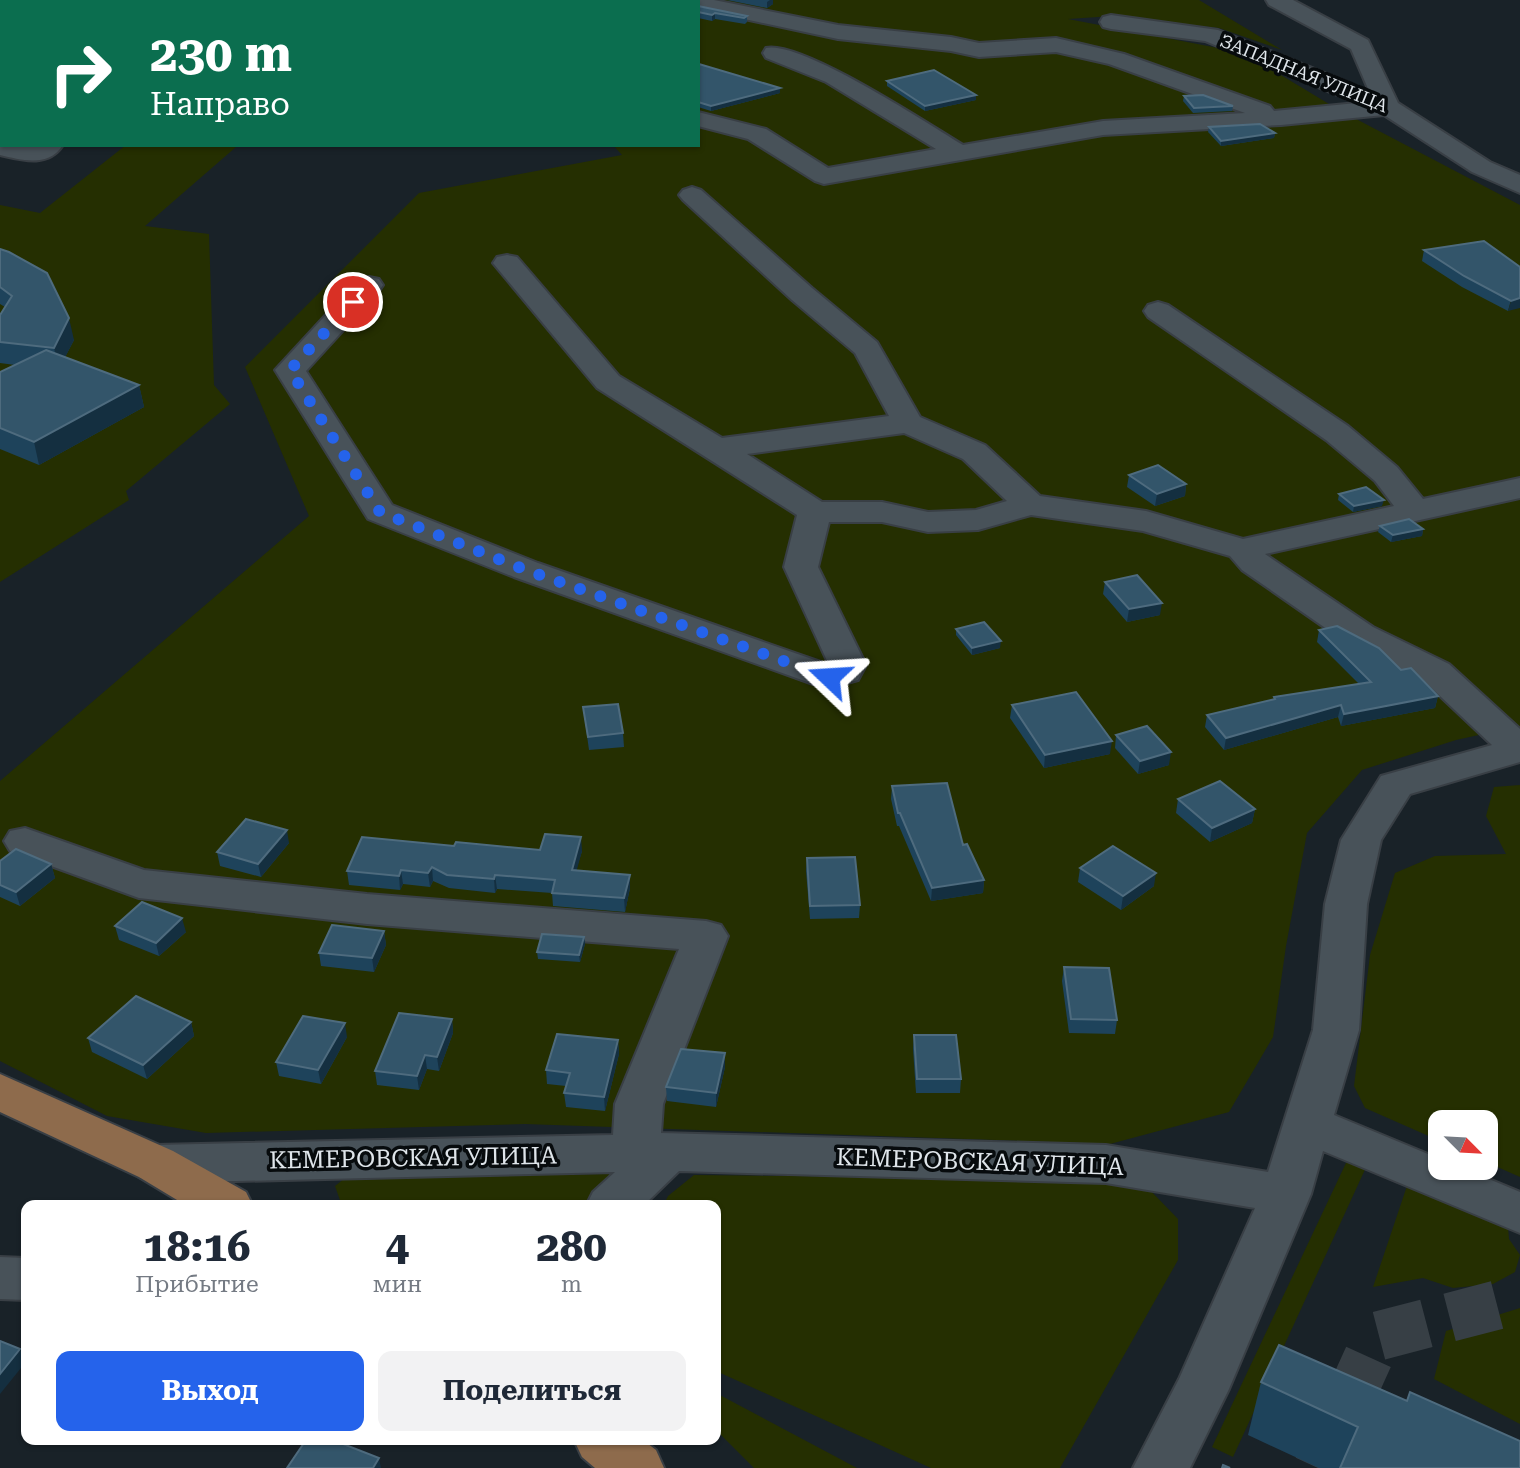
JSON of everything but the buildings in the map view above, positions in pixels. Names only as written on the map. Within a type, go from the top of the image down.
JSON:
[{"type":"main road","name":"КЕМЕРОВСКАЯ УЛИЦА","points":[[0,1092],[156,1164],[218,1200]]},
{"type":"main road","points":[[607,1445],[636,1468]]},
{"type":"street","points":[[700,120],[757,134],[824,176],[1103,128],[1281,117],[1388,107],[1360,44],[1277,0]]},
{"type":"street","points":[[700,3],[838,32],[951,44],[979,51],[1055,45],[1116,60],[1281,117]]},
{"type":"street","name":"ЗАПАДНАЯ УЛИЦА","points":[[1111,22],[1210,34],[1388,107],[1482,167],[1520,185]]},
{"type":"street","points":[[774,53],[834,77],[959,153]]},
{"type":"street","points":[[0,148],[33,155],[47,147]]},
{"type":"street","points":[[692,194],[802,295],[867,348],[908,423]]},
{"type":"street","points":[[507,263],[608,382],[815,512],[882,512],[928,522],[978,520],[1030,505],[1146,521],[1242,549],[1520,488]]},
{"type":"street","points":[[369,285],[290,370],[380,512],[526,570],[829,677],[845,672],[848,665],[801,567],[815,512]]},
{"type":"street","points":[[1158,311],[1337,433],[1386,474],[1415,511]]},
{"type":"street","points":[[717,448],[908,423],[974,452],[1030,505]]},
{"type":"street","points":[[1242,549],[1254,563],[1360,635],[1436,672],[1520,750]]},
{"type":"street","points":[[1161,1468],[1202,1389],[1286,1194],[1336,1030],[1346,904],[1361,840],[1395,785],[1520,750]]},
{"type":"street","points":[[25,841],[139,884],[366,909],[706,936],[639,1104],[652,1153],[616,1200]]},
{"type":"street","points":[[1307,1124],[1520,1213]]},
{"type":"street","name":"КЕМЕРОВСКАЯ УЛИЦА","points":[[156,1164],[652,1153],[1107,1164],[1286,1194]]},
{"type":"street","points":[[0,1279],[21,1279]]},
{"type":"green space","points":[[700,0],[1199,0],[1282,50],[1219,28],[1113,16],[1068,19],[1244,53],[1339,110],[1520,205],[1520,726],[1456,740],[1362,770],[1307,833],[1286,946],[1273,1037],[1229,1112],[1110,1144],[525,1124],[206,1133],[107,1116],[0,1061],[0,781],[309,516],[245,367],[419,193],[622,155],[615,147],[700,147]]},
{"type":"green space","points":[[123,147],[236,147],[145,226],[209,234],[214,385],[230,404],[126,491],[129,500],[0,582],[0,205],[40,213]]},
{"type":"green space","points":[[1520,785],[1520,1177],[1498,1167],[1498,1110],[1428,1110],[1428,1136],[1365,1108],[1354,1086],[1370,955],[1395,873],[1435,856],[1506,854],[1486,816],[1494,787]]},
{"type":"green space","points":[[1346,1163],[1368,1163],[1233,1457],[1212,1447]]},
{"type":"green space","points":[[610,1174],[591,1200],[340,1200],[335,1186],[345,1178]]},
{"type":"green space","points":[[694,1175],[1114,1179],[1148,1188],[1178,1219],[1178,1260],[1060,1468],[931,1468],[721,1373],[721,1200],[666,1200]]},
{"type":"green space","points":[[1410,1177],[1507,1215],[1509,1239],[1520,1255],[1515,1272],[1493,1284],[1453,1288],[1423,1278],[1373,1287]]},
{"type":"green space","points":[[1520,1308],[1520,1424],[1434,1379],[1446,1331]]},
{"type":"green space","points":[[721,1396],[857,1468],[754,1468],[721,1435]]},
{"type":"tunnel","points":[[1318,1468],[1378,1336],[1520,1299]]},
{"type":"route","points":[[353,302],[290,370],[380,512],[526,570],[829,677]]}]
